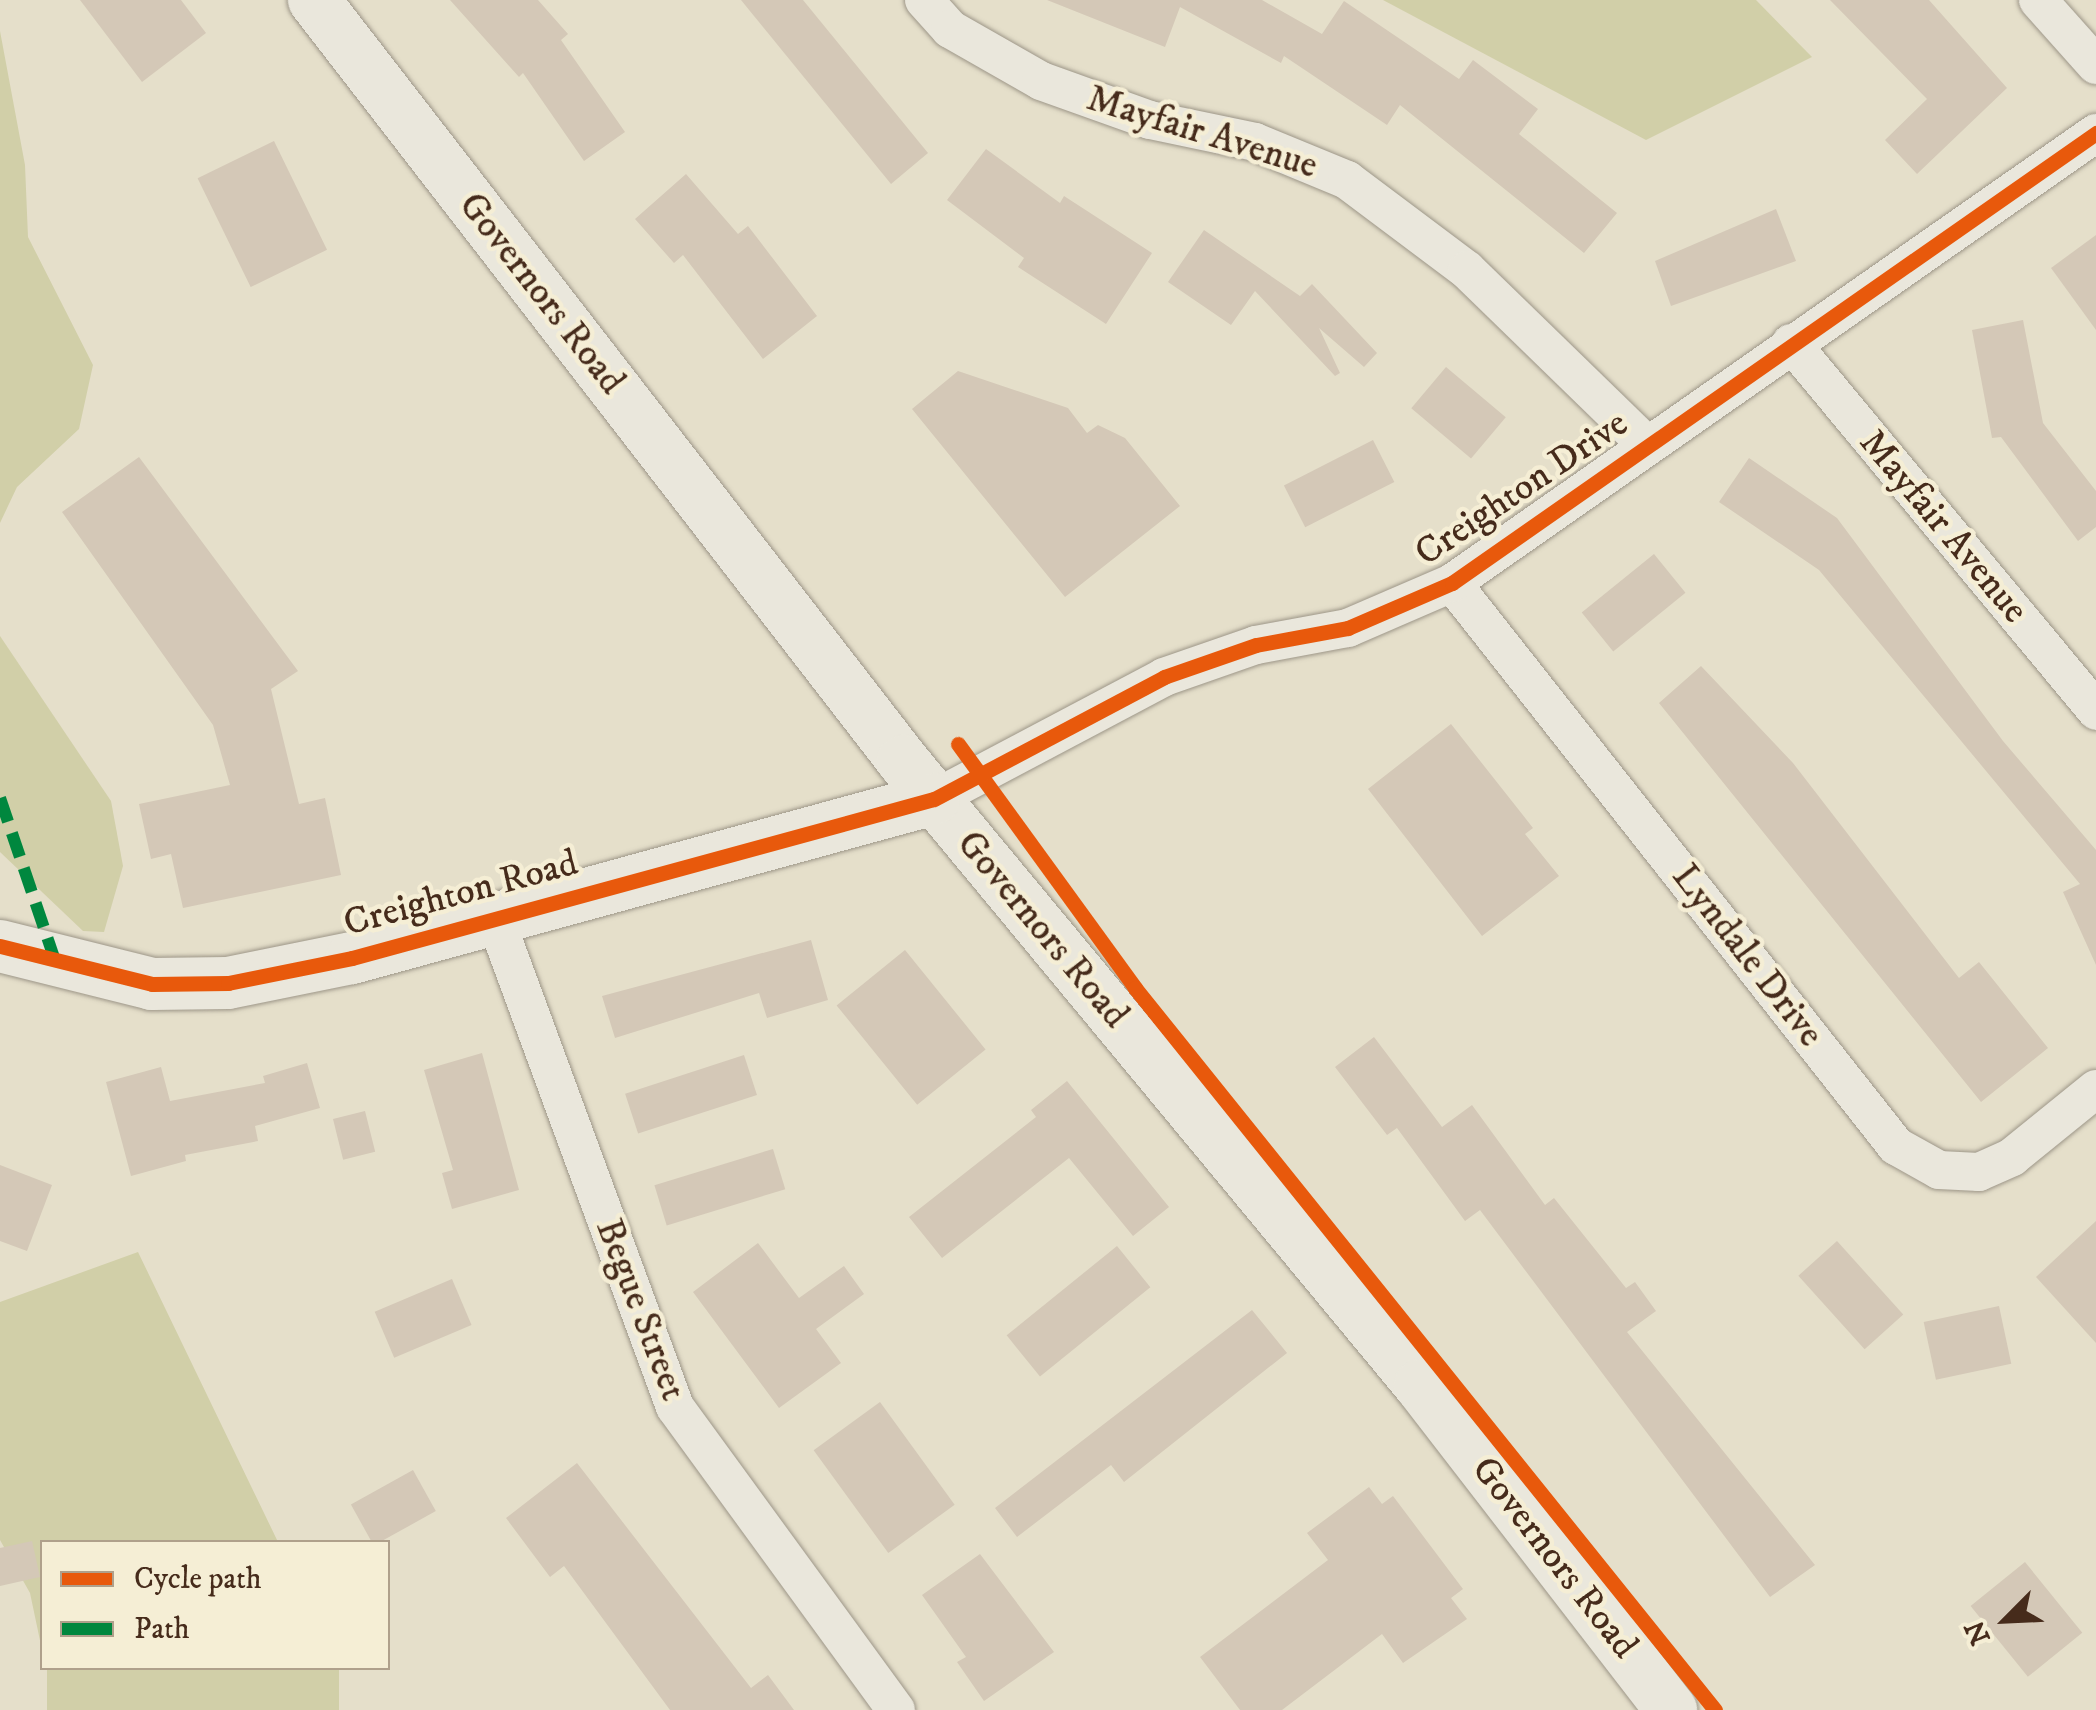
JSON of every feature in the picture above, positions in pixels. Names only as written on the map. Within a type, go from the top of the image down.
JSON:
[{"type":"main road","name":"Governors Road","points":[[314,0],[934,799],[1420,1385],[1671,1710]]},
{"type":"main road","name":"Creighton Road","points":[[0,946],[152,984],[228,983],[495,918],[934,799]]},
{"type":"street","name":"Mayfair Avenue","points":[[924,0],[950,30],[1042,81],[1150,120],[1254,142],[1347,180],[1467,270],[1646,444]]},
{"type":"street","points":[[2038,0],[2096,65]]},
{"type":"street","name":"Creighton Drive","points":[[934,799],[1164,678],[1256,645],[1348,628],[1452,583],[2096,133]]},
{"type":"street","name":"Mayfair Avenue","points":[[1791,343],[2096,711]]},
{"type":"street","name":"Lyndale Drive","points":[[1452,583],[1896,1146],[1939,1170],[1979,1172],[2012,1157],[2096,1089]]},
{"type":"street","name":"Begue Street","points":[[495,918],[676,1407],[896,1710]]},
{"type":"shaded area","points":[[1383,0],[1756,0],[1812,57],[1646,140]]},
{"type":"shaded area","points":[[0,31],[25,165],[28,237],[93,365],[79,429],[17,487],[0,523]]},
{"type":"shaded area","points":[[0,636],[111,801],[123,866],[104,932],[83,931],[0,852]]},
{"type":"shaded area","points":[[138,1252],[277,1540],[40,1540],[40,1640],[30,1593],[0,1540],[0,1302]]},
{"type":"shaded area","points":[[47,1670],[339,1670],[339,1710],[47,1710]]},
{"type":"building","points":[[80,0],[181,0],[206,33],[142,82]]},
{"type":"building","points":[[450,0],[538,0],[568,34],[561,40],[625,132],[584,161],[523,73],[519,77]]},
{"type":"building","points":[[741,0],[803,0],[928,153],[891,184]]},
{"type":"building","points":[[1047,0],[1262,0],[1322,34],[1344,1],[1459,79],[1473,60],[1538,109],[1519,134],[1617,213],[1584,253],[1400,105],[1387,125],[1284,56],[1281,63],[1180,7],[1165,47]]},
{"type":"building","points":[[1830,0],[1929,0],[2007,88],[1917,174],[1885,140],[1927,99]]},
{"type":"building","points":[[274,141],[327,250],[251,287],[198,178]]},
{"type":"building","points":[[986,149],[1060,203],[1064,196],[1152,253],[1106,324],[1018,267],[1024,258],[947,200]]},
{"type":"building","points":[[686,174],[738,234],[748,226],[817,316],[763,359],[683,255],[674,263],[635,219]]},
{"type":"building","points":[[1776,209],[1796,261],[1671,306],[1655,261]]},
{"type":"building","points":[[1204,230],[1300,296],[1312,284],[1377,353],[1364,367],[1319,328],[1340,373],[1335,376],[1255,291],[1231,325],[1168,282]]},
{"type":"building","points":[[2096,235],[2096,330],[2051,268]]},
{"type":"building","points":[[2023,320],[2043,423],[2096,491],[2096,527],[2078,541],[2001,437],[1992,438],[1972,330]]},
{"type":"building","points":[[1446,367],[1506,417],[1471,459],[1411,408]]},
{"type":"building","points":[[958,371],[1068,408],[1087,433],[1098,425],[1125,438],[1180,506],[1065,597],[912,409]]},
{"type":"building","points":[[1373,440],[1394,482],[1305,527],[1284,485]]},
{"type":"building","points":[[139,457],[298,671],[271,689],[299,804],[325,798],[341,875],[183,908],[171,854],[151,859],[139,804],[230,785],[213,725],[62,512]]},
{"type":"building","points":[[1749,458],[1837,518],[2003,741],[2096,850],[2096,965],[2063,892],[2080,884],[1819,570],[1719,502]]},
{"type":"building","points":[[1654,554],[1685,593],[1613,651],[1582,613]]},
{"type":"building","points":[[1701,666],[1793,763],[1959,978],[1979,962],[2048,1048],[1981,1102],[1659,703]]},
{"type":"building","points":[[1451,724],[1533,828],[1525,834],[1559,876],[1482,936],[1368,789]]},
{"type":"building","points":[[811,940],[828,1000],[767,1018],[759,993],[615,1038],[602,996]]},
{"type":"building","points":[[905,950],[986,1049],[917,1105],[837,1005]]},
{"type":"building","points":[[1374,1037],[1442,1127],[1472,1105],[1545,1205],[1554,1198],[1626,1288],[1635,1282],[1656,1311],[1627,1332],[1815,1565],[1770,1597],[1480,1210],[1465,1221],[1397,1128],[1387,1135],[1335,1067]]},
{"type":"building","points":[[482,1053],[519,1190],[452,1209],[442,1173],[453,1170],[424,1070]]},
{"type":"building","points":[[744,1055],[757,1095],[638,1134],[625,1094]]},
{"type":"building","points":[[307,1063],[320,1108],[255,1126],[258,1141],[185,1155],[186,1161],[131,1176],[106,1082],[161,1067],[170,1101],[265,1083],[263,1076]]},
{"type":"building","points":[[1067,1081],[1169,1207],[1133,1236],[1069,1158],[942,1258],[909,1217],[1036,1117],[1031,1110]]},
{"type":"building","points":[[365,1111],[375,1152],[343,1160],[333,1119]]},
{"type":"building","points":[[773,1149],[785,1189],[667,1225],[654,1185]]},
{"type":"building","points":[[0,1165],[52,1185],[27,1251],[0,1241]]},
{"type":"building","points":[[2096,1221],[2096,1343],[2036,1277]]},
{"type":"building","points":[[1837,1241],[1903,1315],[1865,1349],[1798,1276]]},
{"type":"building","points":[[758,1243],[799,1298],[844,1266],[864,1294],[816,1329],[841,1363],[779,1408],[693,1292]]},
{"type":"building","points":[[1117,1246],[1150,1287],[1040,1377],[1007,1335]]},
{"type":"building","points":[[452,1279],[472,1325],[394,1358],[375,1312]]},
{"type":"building","points":[[1999,1306],[2011,1364],[1936,1380],[1924,1322]]},
{"type":"building","points":[[1252,1310],[1287,1353],[1124,1482],[1111,1465],[1017,1537],[995,1508]]},
{"type":"building","points":[[880,1402],[955,1505],[888,1553],[814,1450]]},
{"type":"building","points":[[577,1463],[751,1688],[768,1675],[794,1710],[670,1710],[564,1566],[550,1577],[506,1518]]},
{"type":"building","points":[[413,1470],[436,1511],[384,1540],[371,1540],[351,1504]]},
{"type":"building","points":[[1369,1487],[1382,1504],[1393,1496],[1463,1589],[1451,1598],[1467,1619],[1403,1663],[1382,1634],[1282,1710],[1240,1710],[1200,1657],[1328,1560],[1307,1533]]},
{"type":"building","points":[[32,1541],[40,1577],[0,1586],[0,1548]]},
{"type":"building","points":[[980,1554],[1054,1652],[984,1701],[957,1662],[966,1657],[922,1595]]},
{"type":"building","points":[[2025,1562],[2082,1633],[2028,1677],[1971,1606]]},
{"type":"marked path","points":[[0,798],[57,966]]},
{"type":"cycle path","points":[[0,946],[152,984],[228,983],[352,958],[934,799],[1164,677],[1256,645],[1348,628],[1452,583],[2096,133]]},
{"type":"cycle path","points":[[958,744],[1135,988],[1715,1710]]}]
